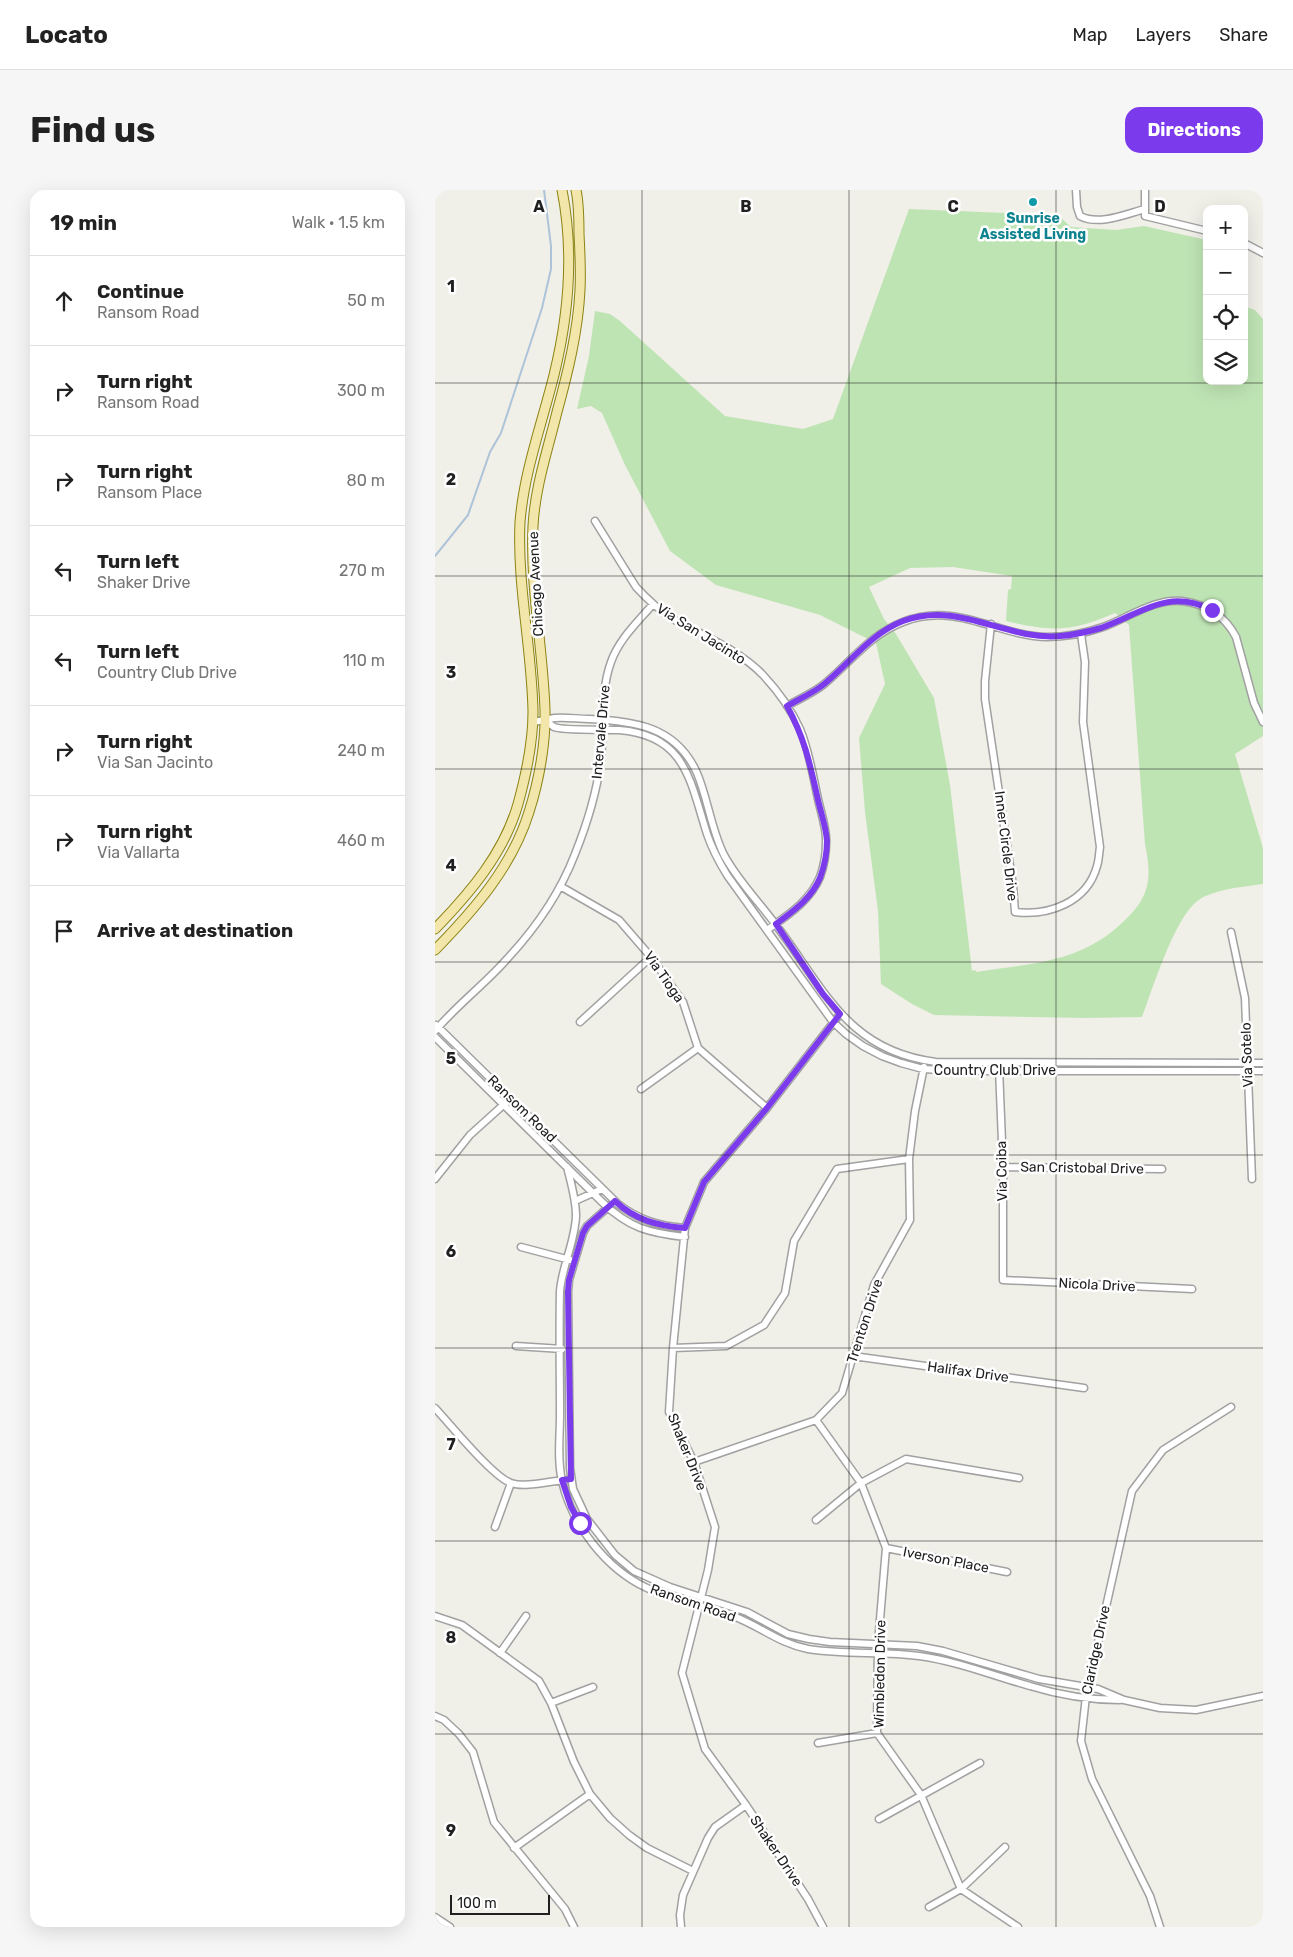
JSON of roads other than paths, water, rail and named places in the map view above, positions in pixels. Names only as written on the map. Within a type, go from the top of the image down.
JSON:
[{"type":"main road","name":"Chicago Avenue","points":[[435,929],[467,895],[486,870],[499,847],[517,806],[527,767],[533,722],[522,579],[521,522],[523,498],[564,329],[570,254],[562,190]]},
{"type":"main road","name":"Chicago Avenue","points":[[435,950],[475,908],[495,882],[529,814],[539,772],[545,720],[534,580],[533,524],[542,469],[576,334],[580,290],[580,243],[576,190]]},
{"type":"street","points":[[1077,190],[1077,207],[1080,216],[1088,220],[1145,213],[1203,230]]},
{"type":"street","points":[[1145,190],[1145,213]]},
{"type":"street","points":[[1248,245],[1263,253]]},
{"type":"street","name":"Via San Jacinto","points":[[595,521],[636,587],[653,604],[673,619],[742,657],[762,674],[787,706],[800,729],[807,749],[827,841],[825,862],[811,893],[799,906],[767,930]]},
{"type":"street","points":[[787,706],[823,686],[878,634],[904,621],[945,615],[962,616],[1023,634],[1047,637],[1081,634],[1159,603],[1184,602],[1201,605],[1212,610],[1227,623],[1236,637],[1254,703],[1263,722]]},
{"type":"street","name":"Intervale Drive","points":[[436,1028],[507,959],[529,934],[560,886],[574,857],[595,795],[601,760],[606,680],[615,650],[653,604]]},
{"type":"street","name":"Inner Circle Drive","points":[[991,624],[985,699],[1013,886],[1015,912],[1029,914],[1053,910],[1072,901],[1087,887],[1097,867],[1100,847],[1083,722],[1085,662],[1081,634]]},
{"type":"street","name":"Country Club Drive","points":[[533,722],[556,718],[629,721],[647,726],[665,735],[686,754],[703,788],[719,844],[725,857],[754,899],[776,924],[823,994],[840,1014],[870,1040],[925,1061],[999,1063],[1263,1063]]},
{"type":"street","name":"Country Club Drive","points":[[545,720],[558,728],[603,729],[640,733],[654,738],[667,747],[684,766],[695,792],[716,856],[727,875],[833,1022],[863,1046],[882,1056],[923,1069],[999,1071],[1263,1071]]},
{"type":"street","name":"Via Tioga","points":[[560,886],[619,920],[651,957],[683,1002],[698,1048]]},
{"type":"street","name":"Via Sotelo","points":[[1231,932],[1245,998],[1252,1179]]},
{"type":"street","points":[[580,1022],[651,957]]},
{"type":"street","name":"Shaker Drive","points":[[823,1927],[808,1899],[746,1806],[705,1749],[682,1673],[708,1570],[715,1527],[694,1462],[669,1412],[673,1348],[685,1228],[704,1182],[767,1108],[840,1014]]},
{"type":"street","name":"Ransom Road","points":[[436,1028],[628,1212],[649,1222],[685,1228]]},
{"type":"street","name":"Ransom Road","points":[[435,1037],[608,1208],[624,1221],[647,1231],[685,1237]]},
{"type":"street","points":[[641,1089],[698,1048],[767,1108]]},
{"type":"street","name":"Trenton Drive","points":[[694,1462],[816,1420],[842,1393],[874,1285],[910,1220],[909,1160],[915,1111],[925,1061]]},
{"type":"street","name":"Via Coiba","points":[[999,1063],[1003,1167],[1003,1280]]},
{"type":"street","points":[[435,1179],[470,1135],[511,1098]]},
{"type":"street","points":[[673,1348],[726,1346],[764,1325],[785,1293],[793,1241],[837,1169],[909,1160]]},
{"type":"street","name":"Ransom Road","points":[[567,1167],[575,1201],[574,1227],[561,1278],[560,1291],[562,1480],[571,1507],[580,1523],[595,1546],[614,1567],[647,1588],[743,1620],[785,1643],[815,1649],[941,1659],[1033,1687],[1085,1696],[1096,1700],[1124,1700]]},
{"type":"street","name":"San Cristobal Drive","points":[[1003,1167],[1162,1169]]},
{"type":"street","points":[[575,1201],[602,1189]]},
{"type":"street","name":"Ransom Road","points":[[615,1201],[587,1226],[583,1233],[568,1292],[571,1479],[579,1504],[597,1534],[634,1571],[650,1580],[747,1612],[777,1629],[809,1639],[878,1643],[943,1650],[1039,1679],[1098,1689],[1124,1700],[1160,1708],[1196,1710],[1263,1696]]},
{"type":"street","points":[[521,1247],[575,1261]]},
{"type":"street","name":"Nicola Drive","points":[[1003,1280],[1192,1289]]},
{"type":"street","points":[[516,1346],[569,1349]]},
{"type":"street","name":"Halifax Drive","points":[[853,1356],[1084,1388]]},
{"type":"street","name":"Claridge Drive","points":[[1160,1927],[1150,1896],[1092,1779],[1081,1741],[1085,1696],[1133,1491],[1163,1450],[1231,1407]]},
{"type":"street","points":[[435,1408],[495,1472],[511,1483],[538,1484],[571,1479]]},
{"type":"street","name":"Wimbledon Drive","points":[[816,1420],[861,1483],[886,1548],[878,1643],[877,1733],[921,1795],[961,1889]]},
{"type":"street","points":[[815,1520],[861,1483],[906,1459],[1019,1478]]},
{"type":"street","points":[[495,1527],[511,1483]]},
{"type":"street","name":"Iverson Place","points":[[886,1548],[1007,1572]]},
{"type":"street","points":[[435,1616],[462,1625],[539,1681],[551,1703],[574,1762],[590,1794],[610,1818],[629,1835],[647,1848],[693,1871]]},
{"type":"street","points":[[501,1653],[526,1616]]},
{"type":"street","points":[[551,1703],[593,1687]]},
{"type":"street","points":[[435,1716],[444,1720],[459,1734],[473,1752],[495,1822],[565,1909],[574,1927]]},
{"type":"street","points":[[818,1742],[877,1733]]},
{"type":"street","points":[[879,1819],[980,1763]]},
{"type":"street","points":[[514,1848],[590,1794]]},
{"type":"street","points":[[681,1927],[680,1915],[683,1895],[708,1838],[715,1827],[746,1806]]},
{"type":"street","points":[[929,1907],[961,1889],[1005,1847]]},
{"type":"street","points":[[961,1889],[1017,1927]]},
{"type":"street","points":[[435,1917],[450,1927]]},
{"type":"waterway","points":[[435,556],[468,515],[490,452],[501,433],[542,308],[551,269],[551,246],[544,190]]},
{"type":"place","name":"Sunrise Assisted Living","points":[[1033,202]]}]
